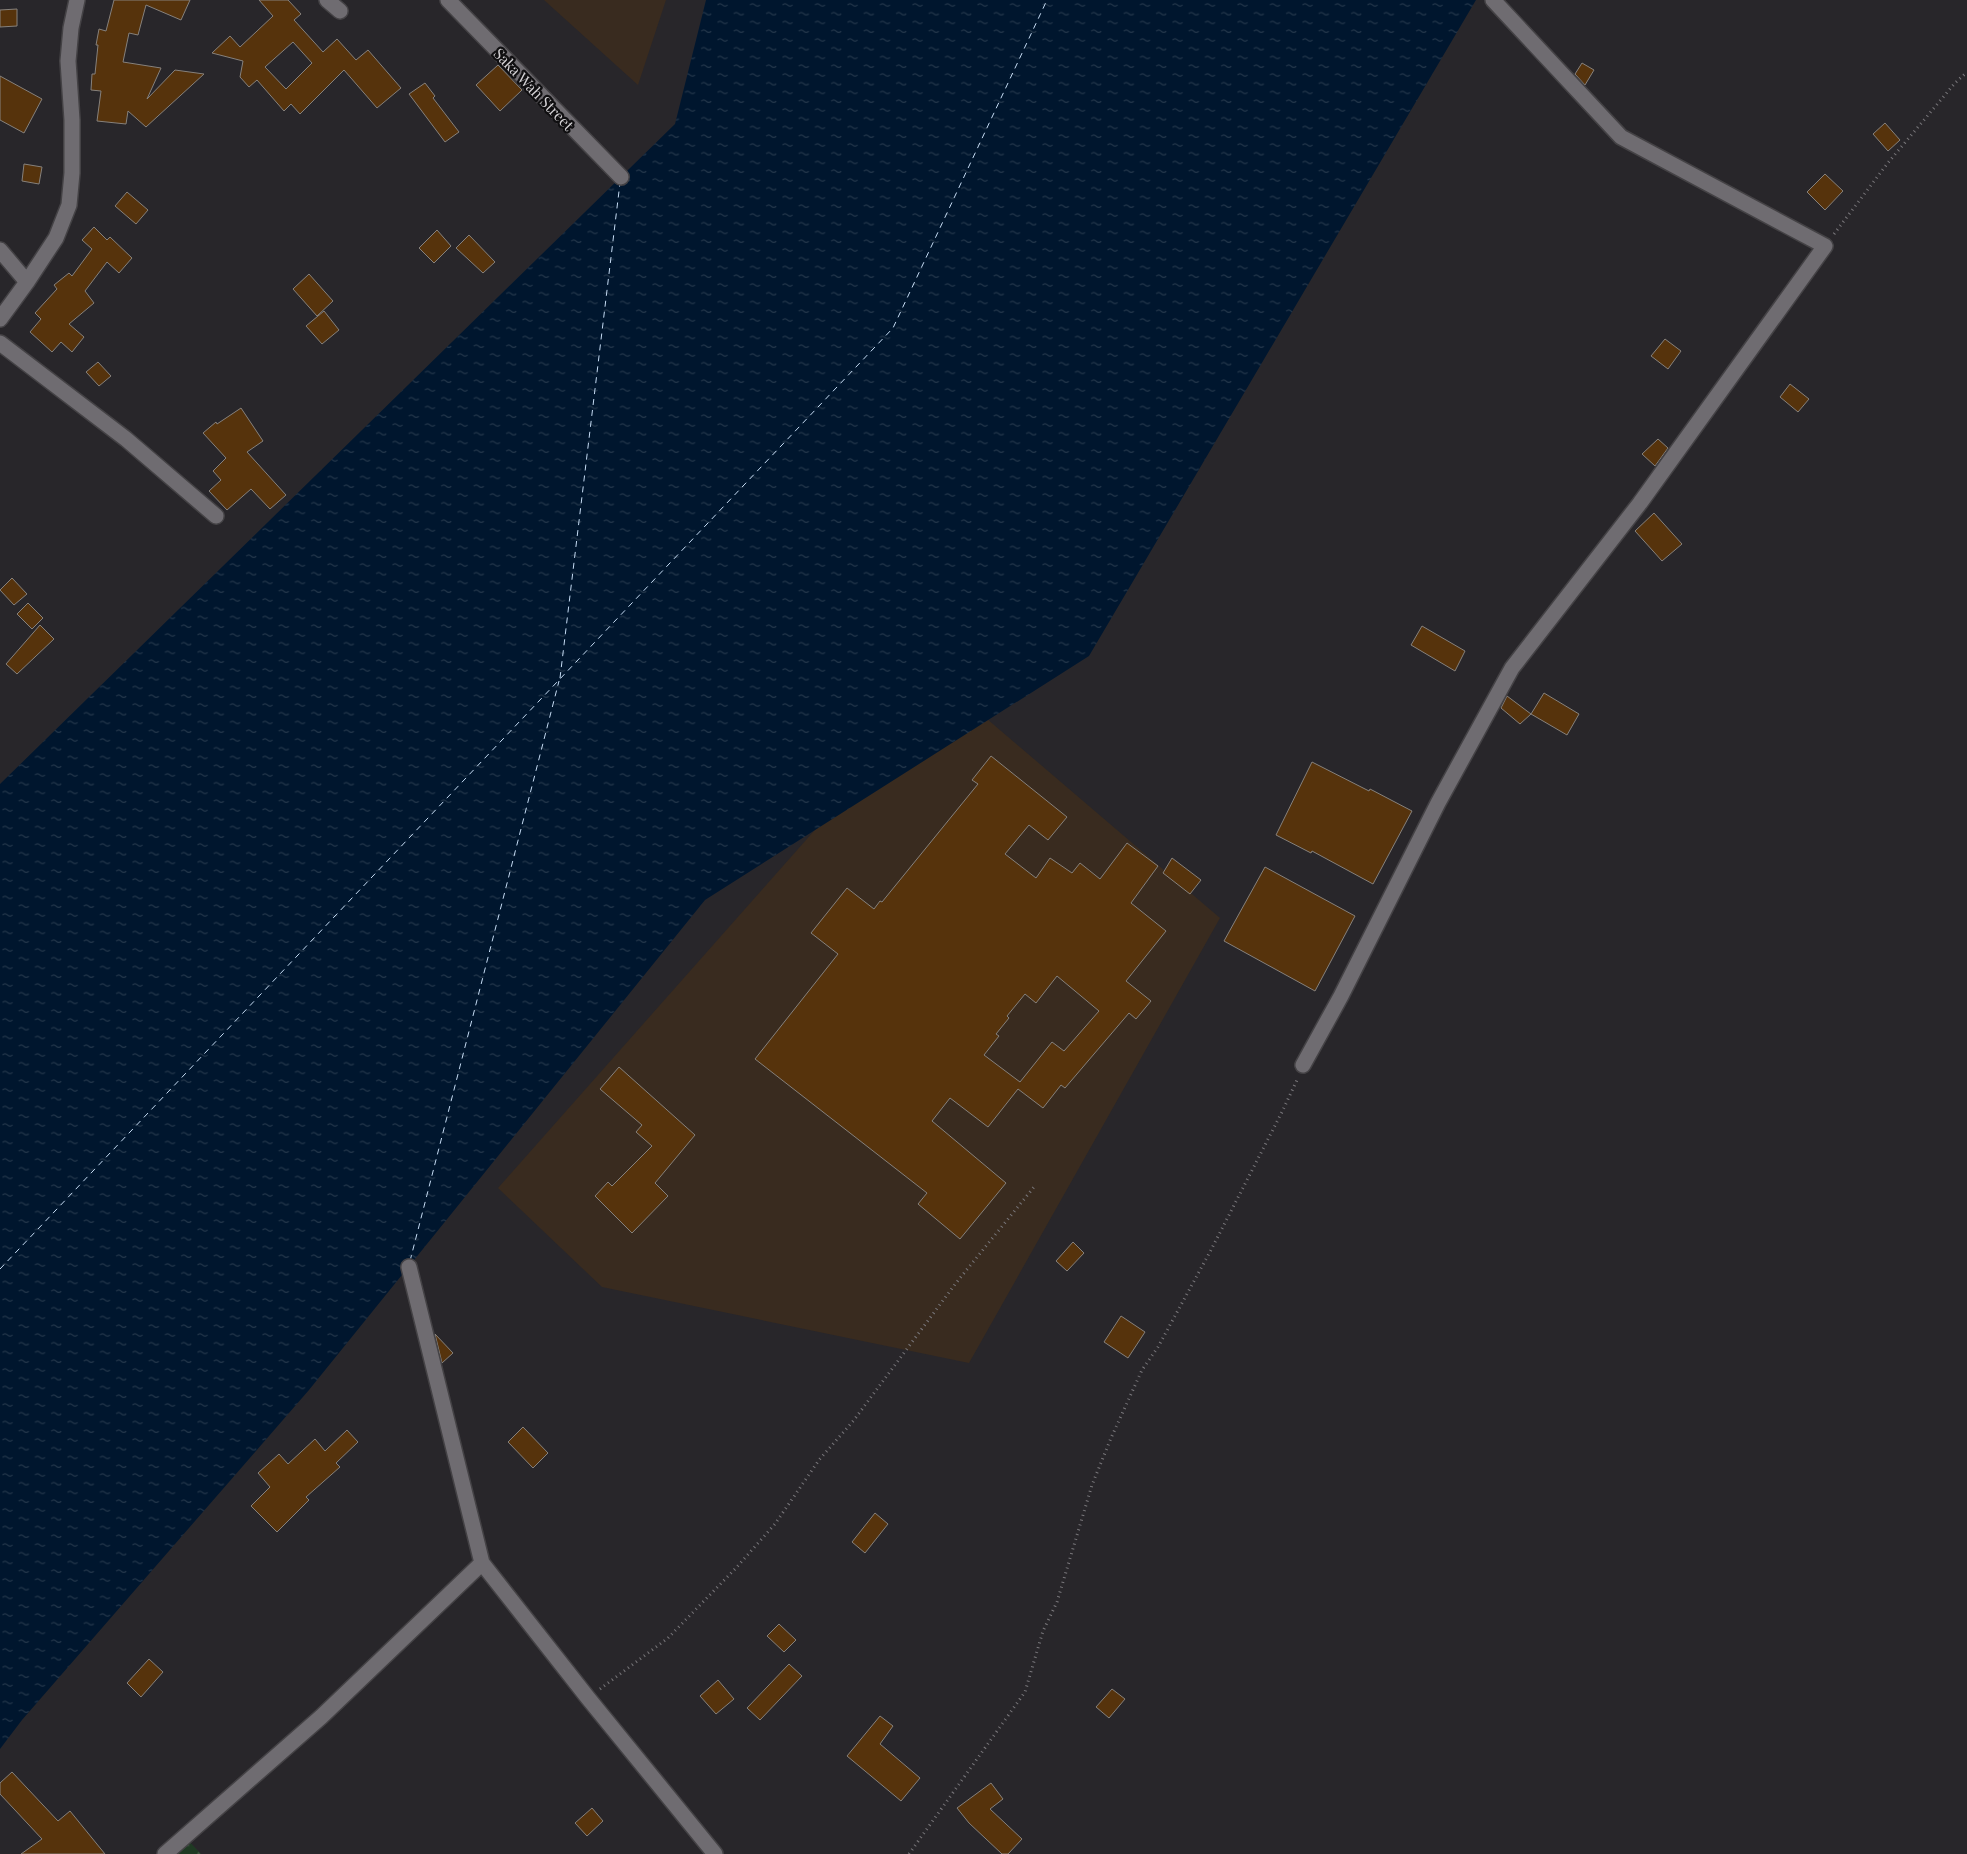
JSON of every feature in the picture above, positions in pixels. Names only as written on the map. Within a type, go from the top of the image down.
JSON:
[{"type":"street","points":[[0,319],[56,238],[69,205],[72,173],[72,120],[68,62],[71,28],[77,0]]},
{"type":"street","points":[[326,0],[340,11]]},
{"type":"street","name":"Saka Wah Street","points":[[448,0],[621,177]]},
{"type":"street","points":[[1303,1065],[1341,996],[1438,803],[1512,668],[1640,503],[1825,246],[1621,136],[1493,0]]},
{"type":"street","points":[[0,250],[27,282]]},
{"type":"street","points":[[0,343],[126,439],[216,516]]},
{"type":"street","points":[[409,1267],[482,1563],[588,1698],[715,1854]]},
{"type":"street","points":[[165,1854],[322,1718],[482,1563]]},
{"type":"path","points":[[1825,246],[1887,164],[1955,83],[1967,72]]},
{"type":"path","points":[[909,1854],[1025,1692],[1043,1630],[1057,1602],[1092,1485],[1111,1438],[1142,1370],[1158,1347],[1211,1250],[1282,1112],[1303,1065]]},
{"type":"path","points":[[588,1698],[668,1638],[775,1524],[819,1460],[854,1420],[956,1283],[1034,1187]]},
{"type":"shaded area","points":[[544,0],[666,0],[638,85]]},
{"type":"shaded area","points":[[945,683],[1220,918],[969,1363],[602,1287],[498,1188]]},
{"type":"green space","points":[[185,1837],[201,1854],[167,1854]]},
{"type":"water","points":[[706,0],[1476,0],[1089,656],[705,900],[309,1390],[22,1720],[0,1749],[0,784],[675,124]]},
{"type":"building","points":[[114,0],[190,0],[181,20],[146,5],[138,35],[129,33],[123,62],[161,68],[147,99],[175,70],[204,74],[146,127],[128,111],[126,124],[97,121],[101,91],[91,90],[92,74],[95,74],[98,45],[96,45],[99,29],[106,31]]},
{"type":"building","points":[[259,0],[288,0],[301,14],[294,20],[323,52],[337,39],[356,60],[368,50],[401,88],[377,108],[344,70],[300,114],[291,104],[284,111],[257,80],[249,87],[240,77],[243,61],[212,53],[230,36],[240,47],[273,16]],"holes":[[[293,42],[312,63],[286,89],[265,67]]]},
{"type":"building","points":[[17,9],[17,26],[0,27],[0,10]]},
{"type":"building","points":[[1582,63],[1594,70],[1585,85],[1575,74]]},
{"type":"building","points":[[498,65],[522,90],[500,111],[476,85]]},
{"type":"building","points":[[0,76],[42,99],[24,133],[0,120]]},
{"type":"building","points":[[425,83],[435,96],[433,98],[459,132],[445,142],[409,94]]},
{"type":"building","points":[[1885,123],[1900,140],[1888,151],[1873,134]]},
{"type":"building","points":[[24,164],[42,167],[39,184],[22,181]]},
{"type":"building","points":[[1825,174],[1843,191],[1825,210],[1807,192]]},
{"type":"building","points":[[127,192],[148,210],[136,224],[115,206]]},
{"type":"building","points":[[94,227],[107,240],[110,237],[132,258],[119,273],[107,262],[85,291],[94,303],[69,324],[84,337],[72,352],[61,342],[52,352],[30,332],[41,319],[35,313],[57,289],[54,285],[69,273],[72,276],[92,249],[82,240]]},
{"type":"building","points":[[437,230],[451,246],[434,263],[419,248]]},
{"type":"building","points":[[469,235],[495,262],[483,273],[456,248]]},
{"type":"building","points":[[309,274],[333,301],[317,316],[293,289]]},
{"type":"building","points":[[324,311],[339,330],[322,344],[306,326]]},
{"type":"building","points":[[1665,339],[1681,351],[1668,369],[1651,356]]},
{"type":"building","points":[[98,362],[111,376],[99,386],[86,372]]},
{"type":"building","points":[[1790,384],[1809,399],[1798,412],[1780,397]]},
{"type":"building","points":[[241,408],[263,441],[247,452],[286,495],[270,509],[251,489],[227,510],[209,491],[221,480],[213,471],[226,458],[203,433],[216,422],[217,424]]},
{"type":"building","points":[[1658,439],[1668,448],[1655,466],[1642,454]]},
{"type":"building","points":[[1654,513],[1682,544],[1662,561],[1635,531]]},
{"type":"building","points":[[12,578],[27,594],[14,605],[0,590]]},
{"type":"building","points":[[28,603],[43,618],[32,629],[17,614]]},
{"type":"building","points":[[40,625],[54,639],[17,674],[6,664]]},
{"type":"building","points":[[1422,626],[1465,651],[1455,671],[1411,645]]},
{"type":"building","points":[[1544,693],[1579,714],[1567,735],[1531,714]]},
{"type":"building","points":[[1507,696],[1531,714],[1520,724],[1501,708]]},
{"type":"building","points":[[991,756],[1067,817],[1048,840],[1029,825],[1005,854],[1036,878],[1050,858],[1072,873],[1080,863],[1100,879],[1127,843],[1158,866],[1131,903],[1166,931],[1126,981],[1151,1001],[1136,1019],[1129,1013],[1065,1088],[1061,1085],[1043,1108],[1018,1089],[988,1127],[950,1098],[932,1121],[1006,1183],[960,1239],[918,1204],[927,1193],[755,1059],[838,954],[811,933],[847,888],[874,909],[880,901],[882,902],[978,784],[972,780]],"holes":[[[1057,976],[1099,1011],[1064,1051],[1052,1042],[1020,1082],[984,1055],[999,1036],[996,1034],[1009,1018],[1007,1016],[1025,994],[1036,1003]]]},
{"type":"building","points":[[1312,762],[1412,811],[1373,884],[1312,851],[1311,853],[1276,835]]},
{"type":"building","points":[[1172,858],[1201,880],[1190,894],[1163,873]]},
{"type":"building","points":[[1265,867],[1355,916],[1315,991],[1224,941]]},
{"type":"building","points":[[619,1067],[695,1135],[655,1183],[668,1196],[632,1233],[595,1196],[608,1182],[612,1186],[652,1146],[636,1132],[642,1125],[600,1089]]},
{"type":"building","points":[[1073,1242],[1084,1253],[1067,1271],[1056,1261]]},
{"type":"building","points":[[1121,1316],[1145,1332],[1128,1358],[1104,1342]]},
{"type":"building","points":[[435,1334],[453,1353],[442,1363]]},
{"type":"building","points":[[523,1427],[548,1453],[533,1468],[508,1442]]},
{"type":"building","points":[[347,1430],[358,1442],[336,1463],[340,1467],[306,1497],[309,1500],[277,1532],[251,1506],[270,1487],[258,1473],[279,1454],[288,1464],[315,1439],[325,1451]]},
{"type":"building","points":[[875,1513],[888,1524],[865,1553],[852,1542]]},
{"type":"building","points":[[779,1624],[796,1640],[784,1652],[767,1636]]},
{"type":"building","points":[[149,1659],[163,1672],[141,1697],[127,1683]]},
{"type":"building","points":[[789,1664],[802,1676],[760,1720],[747,1708]]},
{"type":"building","points":[[718,1680],[734,1699],[716,1714],[700,1696]]},
{"type":"building","points":[[1112,1689],[1125,1699],[1109,1718],[1096,1707]]},
{"type":"building","points":[[880,1716],[893,1726],[880,1744],[920,1778],[901,1801],[847,1756]]},
{"type":"building","points":[[12,1772],[58,1821],[70,1811],[105,1854],[21,1854],[42,1839],[0,1794],[0,1783]]},
{"type":"building","points":[[991,1783],[1003,1799],[990,1809],[1022,1839],[1008,1854],[1002,1854],[969,1823],[957,1808]]},
{"type":"building","points":[[592,1808],[603,1821],[587,1836],[575,1823]]},
{"type":"ferry route","points":[[0,1269],[893,328],[1047,0]]},
{"type":"ferry route","points":[[560,678],[620,183]]},
{"type":"ferry route","points":[[410,1261],[559,681]]}]
